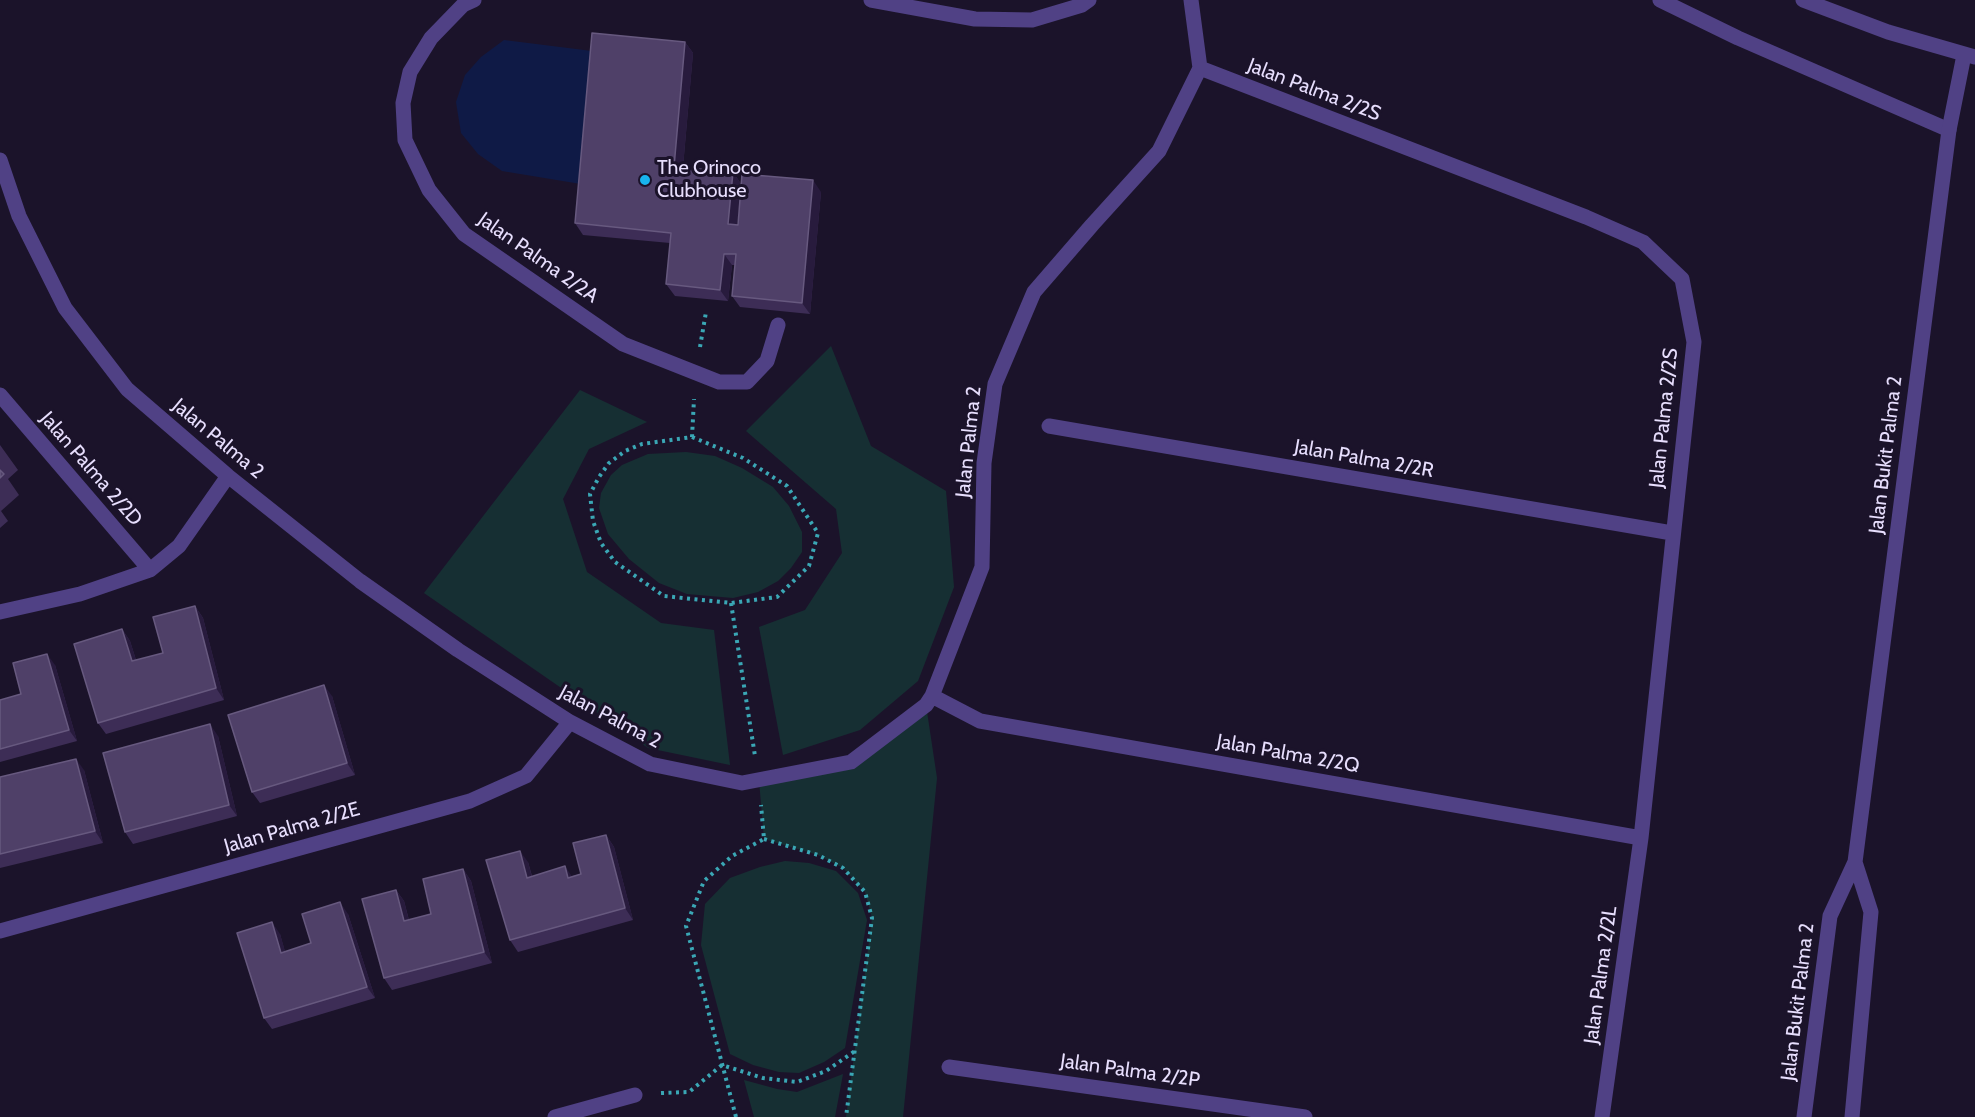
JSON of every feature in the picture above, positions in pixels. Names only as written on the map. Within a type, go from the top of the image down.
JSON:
[{"type":"street","name":"Jalan Palma 2/2A","points":[[474,0],[463,5],[431,38],[410,72],[403,103],[405,140],[429,190],[464,234],[622,344],[719,382],[747,382],[767,361],[778,325]]},
{"type":"street","points":[[872,0],[975,19],[1032,20],[1082,5],[1089,0]]},
{"type":"street","points":[[1191,0],[1200,68]]},
{"type":"street","points":[[1660,0],[1738,38],[1949,130]]},
{"type":"street","points":[[1803,0],[1888,32],[1970,56]]},
{"type":"street","name":"Jalan Bukit Palma 2","points":[[1804,1117],[1830,916],[1855,862],[1949,130],[1970,56]]},
{"type":"street","name":"Jalan Palma 2/2S","points":[[1200,68],[1586,217],[1643,242],[1682,279],[1694,342],[1641,838]]},
{"type":"street","name":"Jalan Palma 2","points":[[0,160],[19,216],[65,308],[127,389],[228,476],[360,581],[458,650],[570,722],[650,764],[742,783],[851,762],[926,705],[932,696],[982,567],[984,463],[995,384],[1034,292],[1159,151],[1200,68]]},
{"type":"street","name":"Jalan Palma 2/2D","points":[[0,395],[150,570]]},
{"type":"street","name":"Jalan Palma 2/2R","points":[[1049,426],[1672,533]]},
{"type":"street","points":[[0,612],[80,594],[150,570],[178,546],[228,476]]},
{"type":"street","name":"Jalan Palma 2/2Q","points":[[932,696],[980,721],[1641,838]]},
{"type":"street","name":"Jalan Palma 2/2E","points":[[0,931],[470,801],[526,776],[570,722]]},
{"type":"street","name":"Jalan Palma 2/2L","points":[[1602,1117],[1641,838]]},
{"type":"street","name":"Jalan Bukit Palma 2","points":[[1852,1117],[1871,912],[1855,862]]},
{"type":"street","name":"Jalan Palma 2/2P","points":[[949,1067],[1305,1117]]},
{"type":"street","points":[[555,1117],[635,1095]]},
{"type":"path","points":[[692,437],[696,372],[706,312]]},
{"type":"path","points":[[692,437],[743,458],[787,486],[818,532],[808,567],[777,597],[731,603],[664,596],[615,562],[601,543],[593,521],[590,494],[598,477],[609,463],[625,451],[642,444],[692,437]]},
{"type":"path","points":[[731,603],[759,780],[764,839]]},
{"type":"path","points":[[736,1117],[686,926],[704,881],[732,856],[764,839],[818,855],[843,868],[866,892],[872,918],[846,1117]]},
{"type":"path","points":[[722,1065],[763,1078],[797,1082],[826,1071],[856,1050]]},
{"type":"path","points":[[635,1095],[688,1092],[722,1065]]},
{"type":"green space","points":[[831,346],[871,446],[946,491],[954,587],[918,681],[860,730],[783,755],[759,627],[805,610],[842,553],[836,509],[746,431]]},
{"type":"green space","points":[[580,390],[647,422],[589,449],[563,499],[587,572],[661,623],[714,630],[730,765],[648,748],[424,593]]},
{"type":"green space","points":[[686,452],[715,456],[742,468],[773,487],[789,506],[802,532],[802,552],[778,581],[758,592],[733,598],[687,594],[659,583],[629,559],[608,534],[599,508],[601,493],[611,475],[622,465],[648,454]]},
{"type":"green space","points":[[926,705],[937,778],[903,1117],[846,1117],[872,918],[865,892],[843,868],[818,855],[764,839],[759,780],[851,762]]},
{"type":"green space","points":[[785,861],[809,863],[836,871],[858,893],[867,920],[845,1048],[824,1062],[799,1073],[779,1072],[753,1065],[730,1054],[701,945],[705,904],[730,878]]},
{"type":"green space","points":[[843,1074],[835,1117],[754,1117],[744,1080],[797,1092]]},
{"type":"water","points":[[504,40],[600,52],[587,185],[502,171],[478,154],[461,133],[456,102],[465,75],[481,57]]},
{"type":"building","name":"The Orinoco Clubhouse","points":[[592,33],[685,42],[674,167],[733,172],[728,224],[738,225],[742,174],[813,180],[802,303],[732,296],[736,254],[724,254],[720,290],[666,284],[671,233],[575,223]]},
{"type":"building","points":[[195,606],[216,688],[98,723],[74,644],[122,629],[132,661],[163,653],[153,617]]},
{"type":"building","points":[[47,654],[69,730],[0,749],[0,700],[21,694],[13,663]]},
{"type":"building","points":[[324,685],[347,763],[252,792],[228,715]]},
{"type":"building","points":[[210,724],[229,805],[125,832],[103,753]]},
{"type":"building","points":[[76,759],[95,831],[0,854],[0,777]]},
{"type":"building","points":[[606,835],[625,908],[510,940],[486,860],[520,851],[527,878],[565,866],[568,878],[581,874],[573,843]]},
{"type":"building","points":[[463,869],[484,952],[384,978],[362,899],[396,890],[404,921],[431,914],[423,879]]},
{"type":"building","points":[[340,902],[367,987],[264,1018],[237,933],[272,922],[281,953],[311,943],[302,914]]},
{"type":"place","name":"The Orinoco Clubhouse","points":[[645,180]]}]
